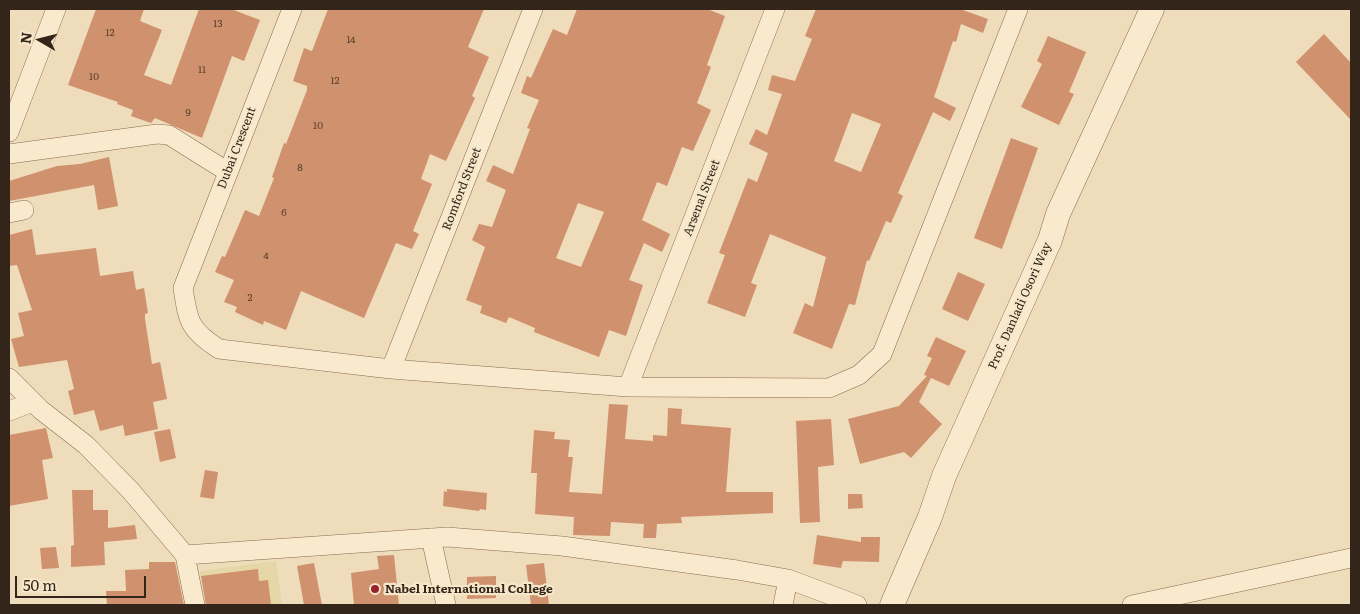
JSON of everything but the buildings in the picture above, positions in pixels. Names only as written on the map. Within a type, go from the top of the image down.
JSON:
[{"type":"street","points":[[9,132],[56,9]]},
{"type":"street","name":"Dubai Crescent","points":[[292,9],[183,288],[187,317],[199,337],[219,349],[391,368]]},
{"type":"street","name":"Romford Street","points":[[391,368],[533,9]]},
{"type":"street","name":"Arsenal Street","points":[[628,387],[776,9]]},
{"type":"street","points":[[391,368],[628,387],[829,388],[859,375],[882,354],[1018,9]]},
{"type":"street","name":"Prof. Danladi Osori Way","points":[[892,605],[930,517],[944,476],[1050,240],[1058,214],[1152,9]]},
{"type":"street","points":[[9,154],[157,134],[169,135],[228,172]]},
{"type":"street","points":[[9,378],[32,402],[86,445],[130,490],[186,555],[194,605]]},
{"type":"street","points":[[9,411],[32,402]]},
{"type":"street","points":[[186,555],[448,536],[562,546],[737,570],[788,579],[856,605]]},
{"type":"street","points":[[431,538],[446,605]]},
{"type":"street","points":[[1132,605],[1351,558]]},
{"type":"street","points":[[783,605],[788,579]]},
{"type":"shaded area","points":[[276,561],[282,605],[205,605],[200,571]]},
{"type":"place","name":"Nabel International College","points":[[375,589]]}]
